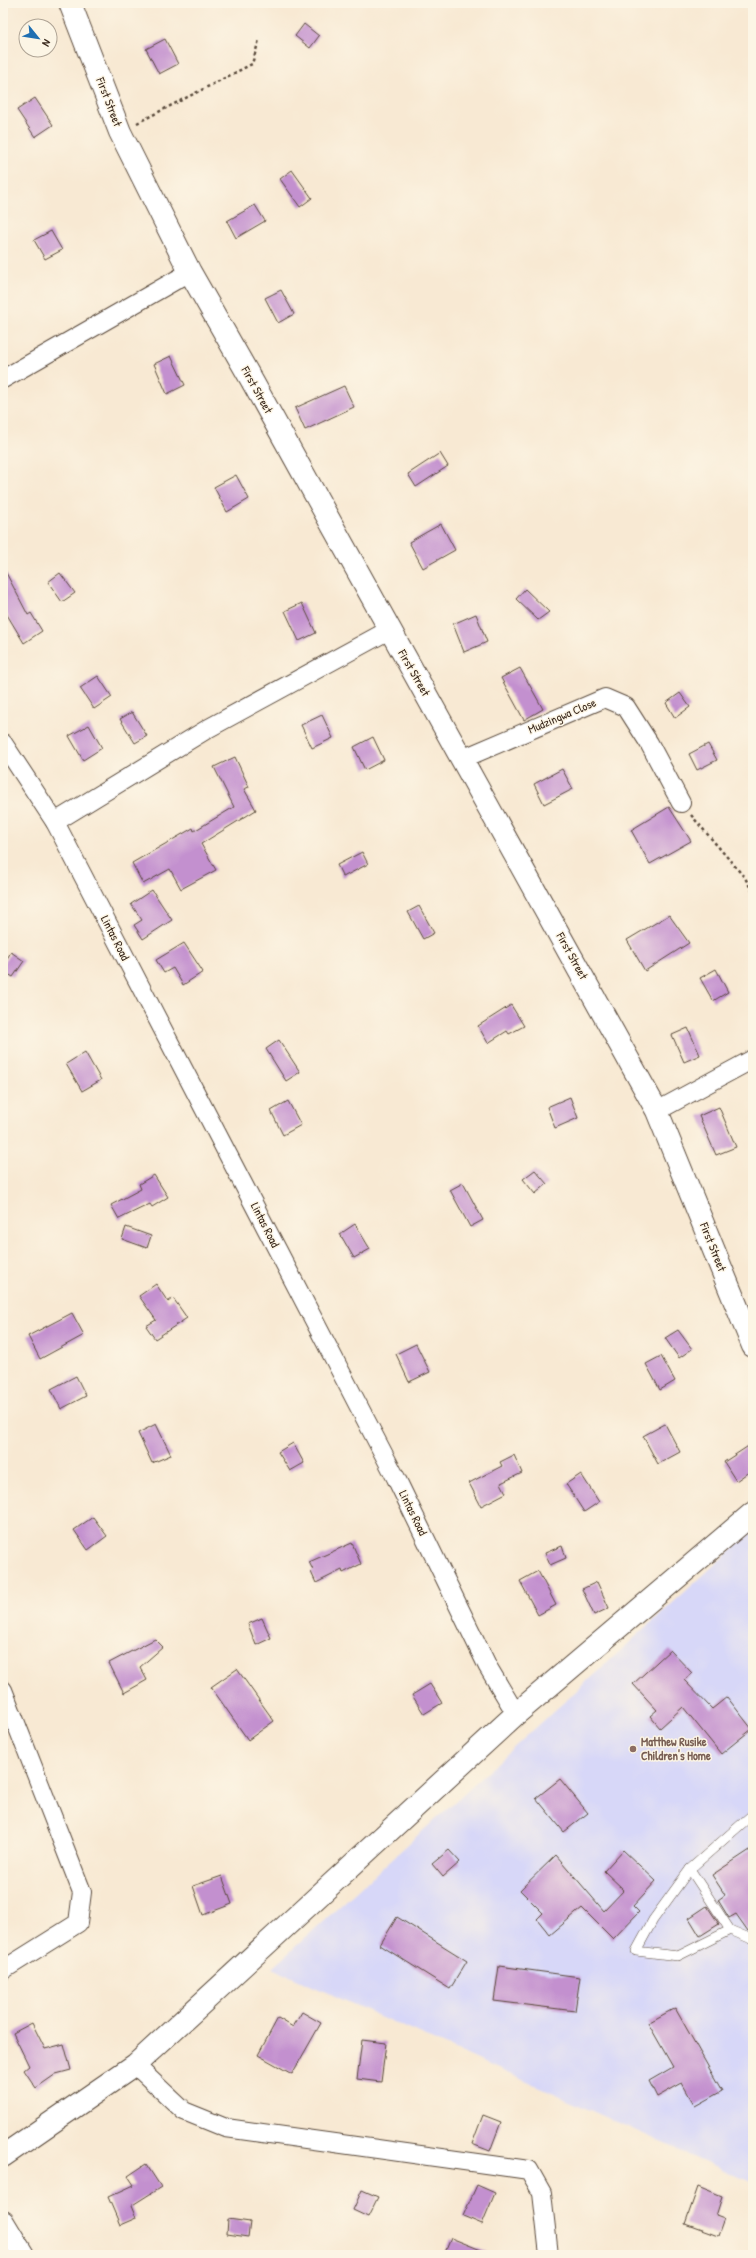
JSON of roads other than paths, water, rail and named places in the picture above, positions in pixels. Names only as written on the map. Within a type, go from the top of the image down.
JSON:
[{"type":"street","name":"First Street","points":[[70,3],[120,132],[190,272],[251,379],[657,1111],[753,1346]]},
{"type":"street","points":[[3,379],[190,272]]},
{"type":"street","points":[[55,822],[209,728],[389,630]]},
{"type":"street","name":"Mudzingwa Close","points":[[462,759],[605,698],[626,708],[649,743],[681,803]]},
{"type":"street","name":"Lintas Road","points":[[3,743],[55,822],[396,1478],[488,1667],[516,1714]]},
{"type":"street","points":[[657,1111],[753,1059]]},
{"type":"street","points":[[3,2156],[135,2065],[516,1714],[753,1513]]},
{"type":"street","points":[[3,1690],[82,1892],[78,1923],[3,1970]]},
{"type":"street","points":[[135,2065],[184,2111],[226,2128],[529,2170],[542,2193],[549,2255]]},
{"type":"street","points":[[3,2222],[23,2255]]},
{"type":"lane","points":[[730,1930],[678,1956],[636,1951],[653,1920],[690,1869],[753,1814]]},
{"type":"lane","points":[[690,1869],[730,1930],[749,1938],[753,1936]]},
{"type":"place","name":"Matthew Rusike Children's Home","points":[[633,1749]]}]
